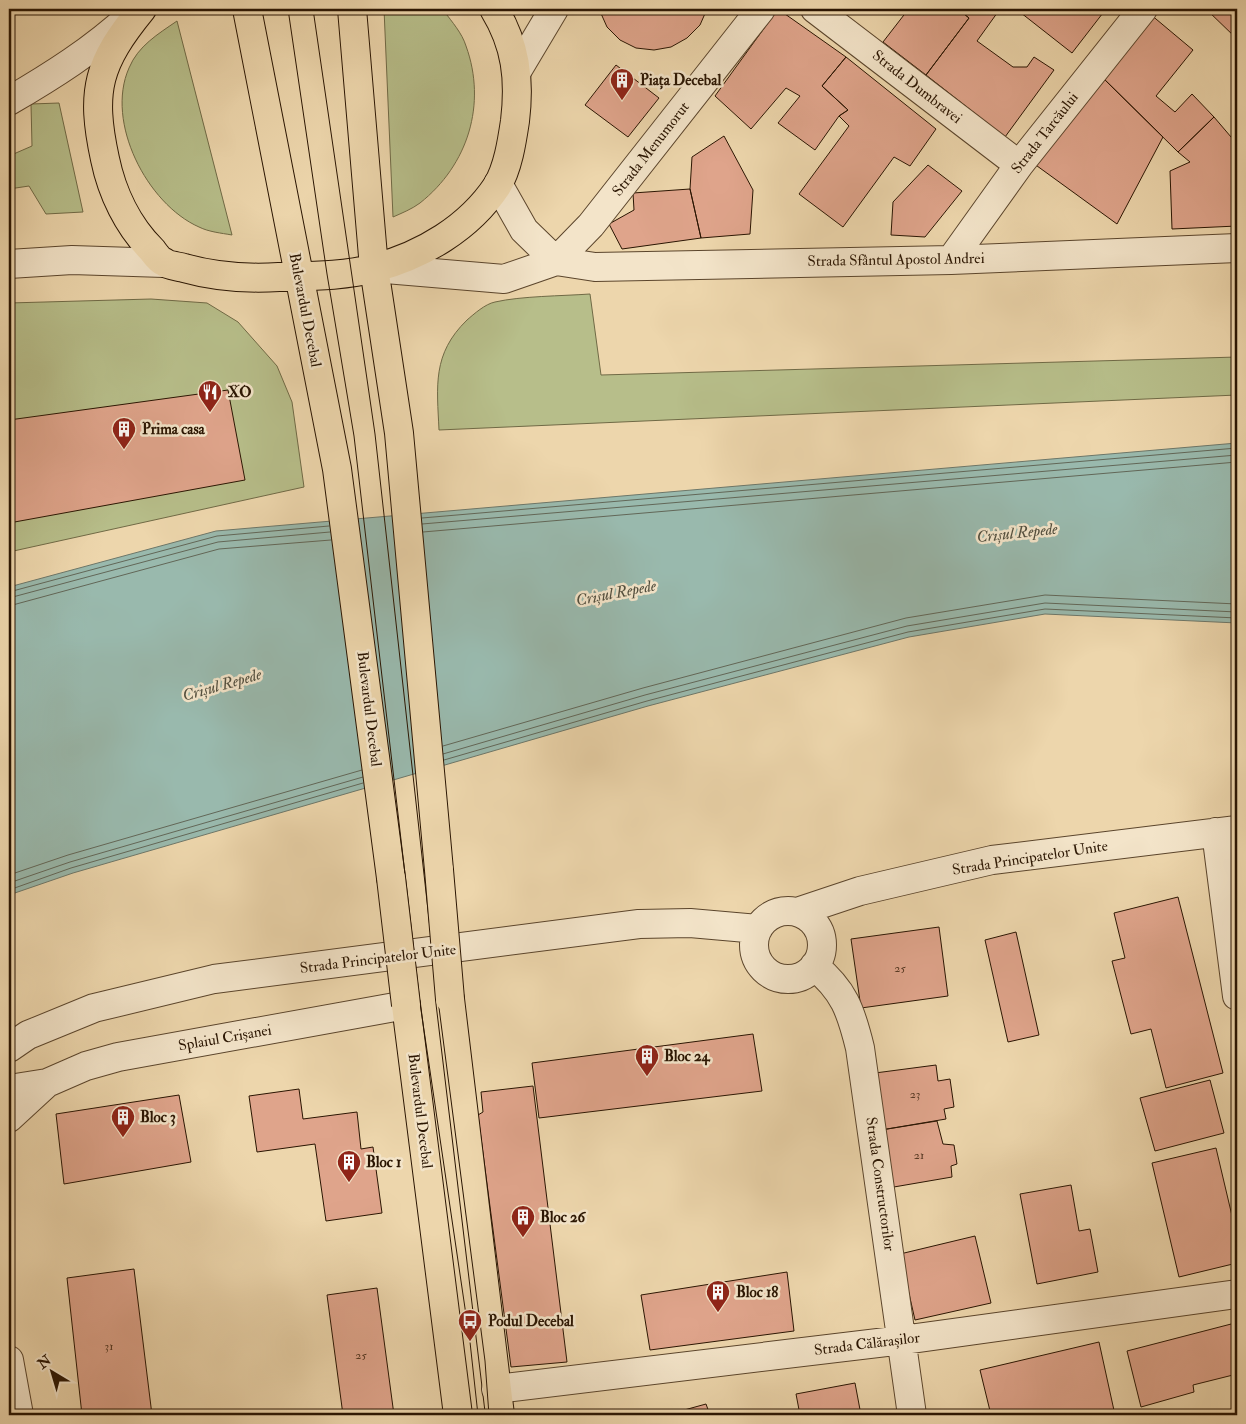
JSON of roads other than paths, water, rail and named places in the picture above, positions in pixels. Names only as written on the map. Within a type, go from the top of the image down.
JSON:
[{"type":"main road","points":[[140,9],[110,51],[102,70],[96,106],[107,169],[122,210],[139,238],[164,263],[206,274],[243,279],[298,276],[374,268],[444,239],[471,217],[498,184],[513,134],[518,99],[518,71],[503,23],[494,9]]},
{"type":"main road","name":"Bulevardul Decebal","points":[[247,9],[337,469],[458,1415]]},
{"type":"main road","points":[[352,9],[374,268],[399,433],[450,999],[498,1402]]},
{"type":"street","points":[[9,101],[56,74],[105,39],[140,9]]},
{"type":"street","points":[[518,71],[554,9]]},
{"type":"street","name":"Strada Menumorut","points":[[556,261],[591,225],[762,9]]},
{"type":"street","name":"Strada Dumbravei","points":[[815,9],[1019,165]]},
{"type":"street","name":"Strada Tarcăului","points":[[951,260],[1019,165],[1143,9]]},
{"type":"street","points":[[498,184],[524,230],[556,261]]},
{"type":"street","name":"Strada Sfântul Apostol Andrei","points":[[374,268],[504,279],[556,261],[595,267],[951,260],[1237,248]]},
{"type":"street","points":[[9,264],[72,260],[164,263]]},
{"type":"street","points":[[1227,831],[1237,996]]},
{"type":"street","name":"Strada Principatelor Unite","points":[[797,912],[903,880],[992,860],[1227,831]]},
{"type":"street","points":[[797,912],[807,917],[816,925],[820,935],[820,957],[806,974],[796,978],[784,979],[769,972],[758,960],[754,950],[754,939],[765,919],[775,913],[797,912]]},
{"type":"street","name":"Strada Principatelor Unite","points":[[9,1048],[28,1035],[94,1008],[214,979],[639,924],[690,923],[758,929]]},
{"type":"street","name":"Strada Constructorilor","points":[[814,966],[832,980],[843,996],[856,1029],[903,1340],[912,1415]]},
{"type":"street","name":"Splaiul Crișanei","points":[[9,1090],[48,1083],[86,1066],[118,1057],[406,1005]]},
{"type":"street","name":"Splaiul Crișanei","points":[[9,1118],[48,1083]]},
{"type":"street","name":"Strada Călărașilor","points":[[498,1402],[903,1340],[1237,1294]]},
{"type":"street","points":[[9,1360],[19,1415]]},
{"type":"water","name":"Crișul Repede","points":[[1237,443],[1237,623],[1045,614],[909,637],[648,706],[73,873],[9,895],[9,587],[216,531]]},
{"type":"tram line","points":[[288,9],[327,274],[354,436],[420,1003],[470,1342],[478,1415]]},
{"type":"tram line","points":[[313,9],[375,434],[438,1000],[485,1361],[489,1415]]},
{"type":"place","name":"Piața Decebal","points":[[622,101]]},
{"type":"place","name":"XO","points":[[210,413]]},
{"type":"place","name":"Prima casa","points":[[124,450]]},
{"type":"place","name":"Bloc 24","points":[[647,1077]]},
{"type":"place","name":"Bloc 3","points":[[123,1138]]},
{"type":"place","name":"Bloc 1","points":[[349,1183]]},
{"type":"place","name":"Bloc 26","points":[[523,1238]]},
{"type":"place","name":"Bloc 18","points":[[718,1313]]},
{"type":"place","name":"Podul Decebal","points":[[470,1342]]}]
